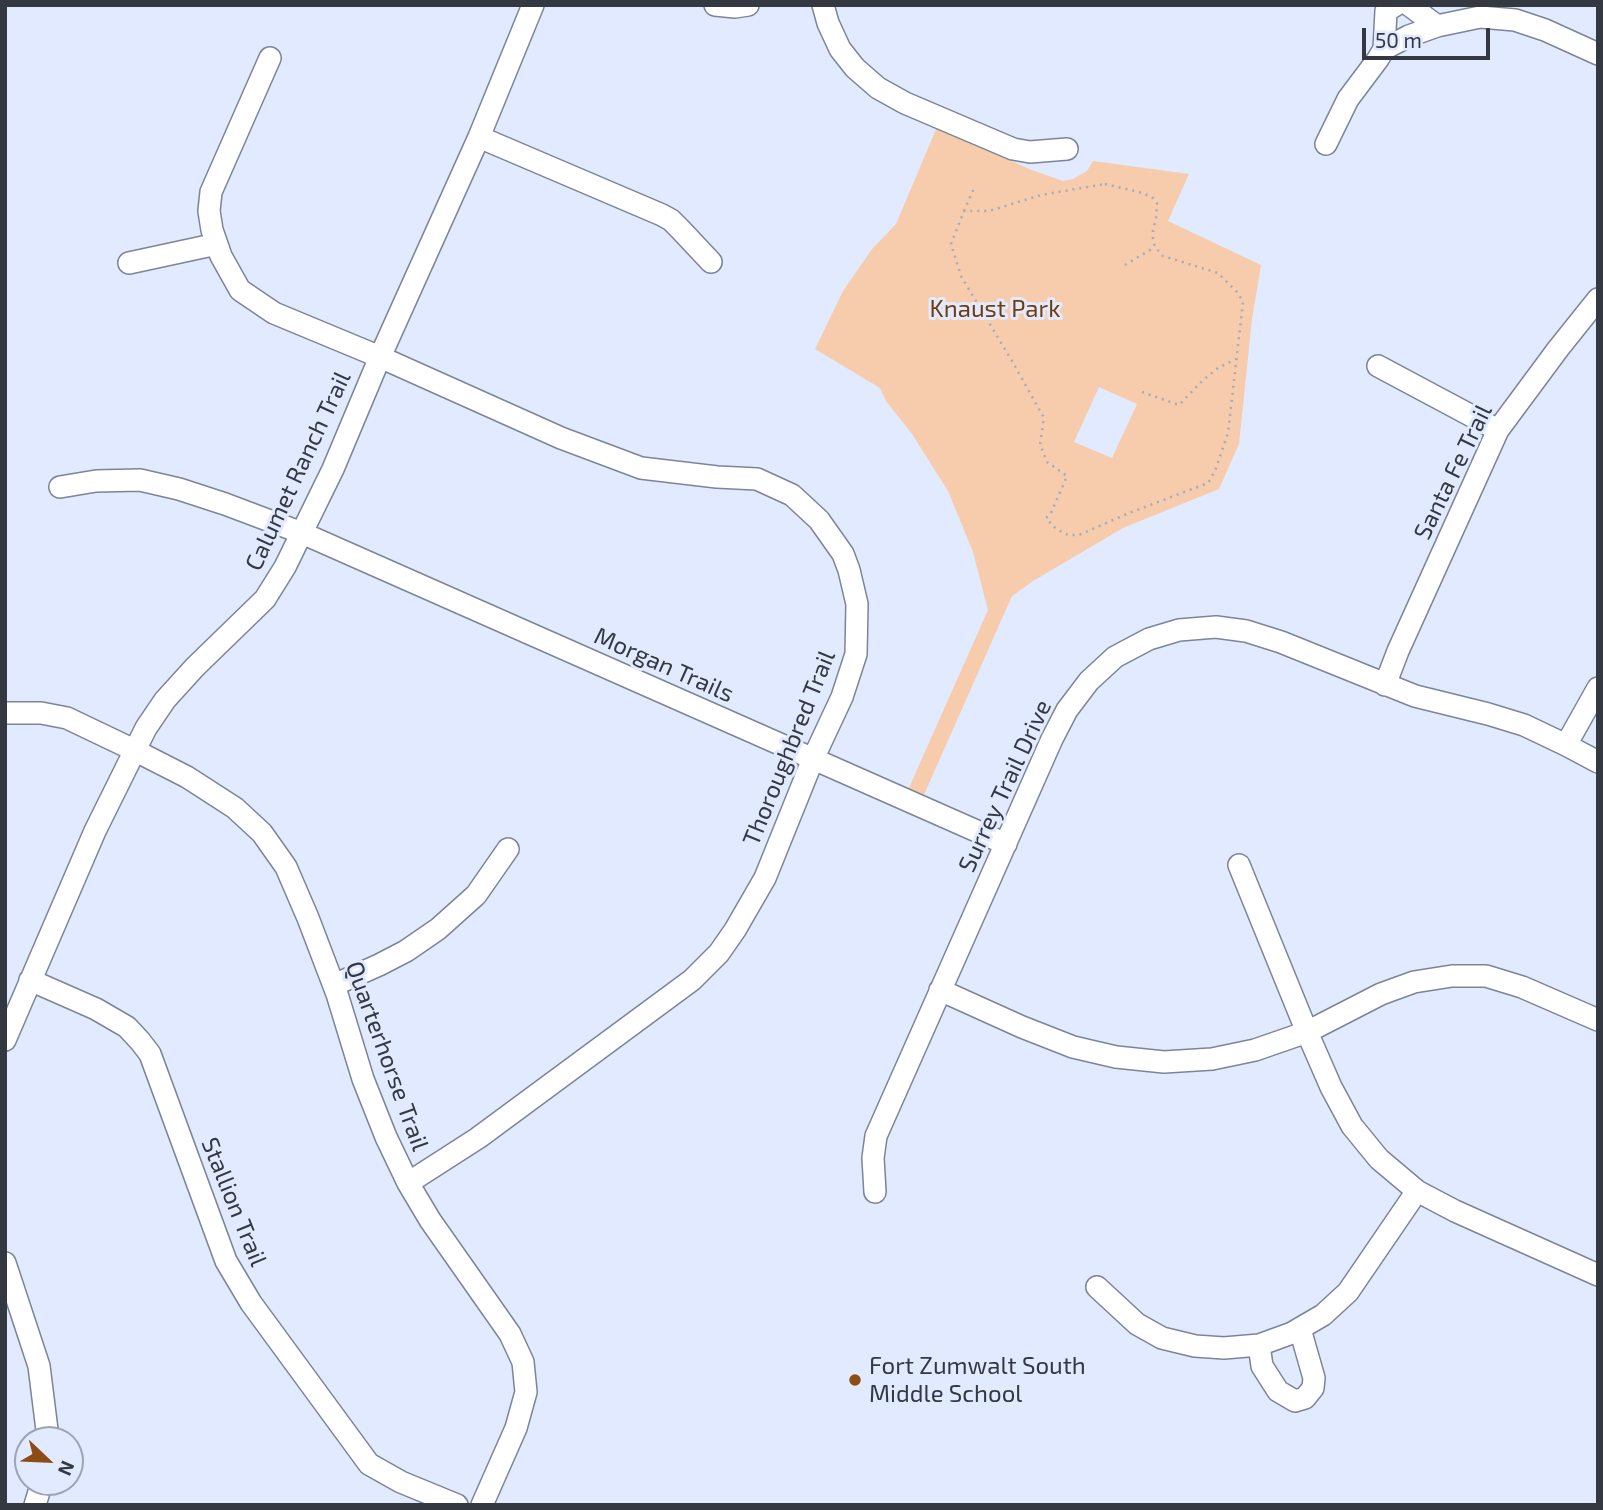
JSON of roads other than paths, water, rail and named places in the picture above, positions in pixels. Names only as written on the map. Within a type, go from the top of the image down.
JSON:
[{"type":"street","name":"Calumet Ranch Trail","points":[[5,1040],[95,831],[146,728],[165,700],[195,667],[265,599],[285,567],[333,469],[479,137],[533,5]]},
{"type":"street","points":[[715,5],[748,5]]},
{"type":"street","points":[[823,5],[840,49],[855,68],[878,88],[905,103],[1013,149],[1030,152],[1067,149]]},
{"type":"street","points":[[1326,144],[1348,99],[1384,49],[1386,10],[1396,5]]},
{"type":"street","points":[[1409,5],[1437,26]]},
{"type":"street","points":[[1384,49],[1437,26],[1480,17],[1515,20],[1545,30],[1598,54]]},
{"type":"street","name":"Thoroughbred Trail","points":[[270,58],[211,192],[209,211],[212,230],[221,256],[240,290],[274,313],[561,438],[641,467],[717,477],[757,478],[792,495],[819,520],[843,554],[857,604],[856,654],[842,698],[813,759],[765,878],[719,953],[692,980],[478,1138],[408,1183]]},
{"type":"street","points":[[479,137],[662,215],[671,220],[711,262]]},
{"type":"street","points":[[129,263],[217,244]]},
{"type":"street","name":"Santa Fe Trail","points":[[1385,685],[1398,650],[1498,430],[1598,299]]},
{"type":"street","points":[[1378,366],[1498,430]]},
{"type":"street","name":"Morgan Trails","points":[[60,487],[96,481],[141,480],[225,503],[302,533],[1006,844]]},
{"type":"street","name":"Surrey Trail Drive","points":[[875,1192],[873,1158],[876,1136],[940,990],[1067,709],[1089,681],[1115,657],[1149,639],[1179,630],[1216,627],[1246,631],[1281,642],[1415,696],[1524,725],[1598,762]]},
{"type":"street","points":[[1566,745],[1598,688]]},
{"type":"street","name":"Quarterhorse Trail","points":[[5,713],[41,713],[67,718],[187,778],[235,808],[262,833],[286,867],[334,985],[363,1079],[408,1183],[430,1220],[509,1334],[523,1362],[526,1392],[516,1428],[482,1505]]},
{"type":"street","points":[[334,985],[406,951],[438,929],[476,895],[508,849]]},
{"type":"street","points":[[1239,865],[1331,1087],[1352,1126],[1379,1159],[1417,1191],[1455,1211],[1598,1275]]},
{"type":"street","points":[[940,990],[1073,1047],[1116,1057],[1164,1062],[1212,1059],[1255,1049],[1307,1032],[1381,994],[1414,982],[1452,976],[1486,976],[1522,987],[1598,1020]]},
{"type":"street","name":"Stallion Trail","points":[[30,980],[96,1009],[127,1027],[140,1041],[149,1054],[226,1261],[251,1303],[369,1464],[401,1482],[457,1505]]},
{"type":"street","points":[[1097,1287],[1137,1324],[1162,1338],[1205,1347],[1259,1345],[1292,1334],[1323,1315],[1348,1292],[1417,1191]]},
{"type":"street","points":[[5,1263],[39,1366],[46,1426]]},
{"type":"street","points":[[1259,1345],[1262,1366],[1278,1391],[1295,1401],[1305,1398],[1313,1388],[1314,1378],[1300,1329]]},
{"type":"place","name":"Fort Zumwalt South Middle School","points":[[855,1380]]},
{"type":"park label","name":"Knaust Park","points":[[995,309]]}]
